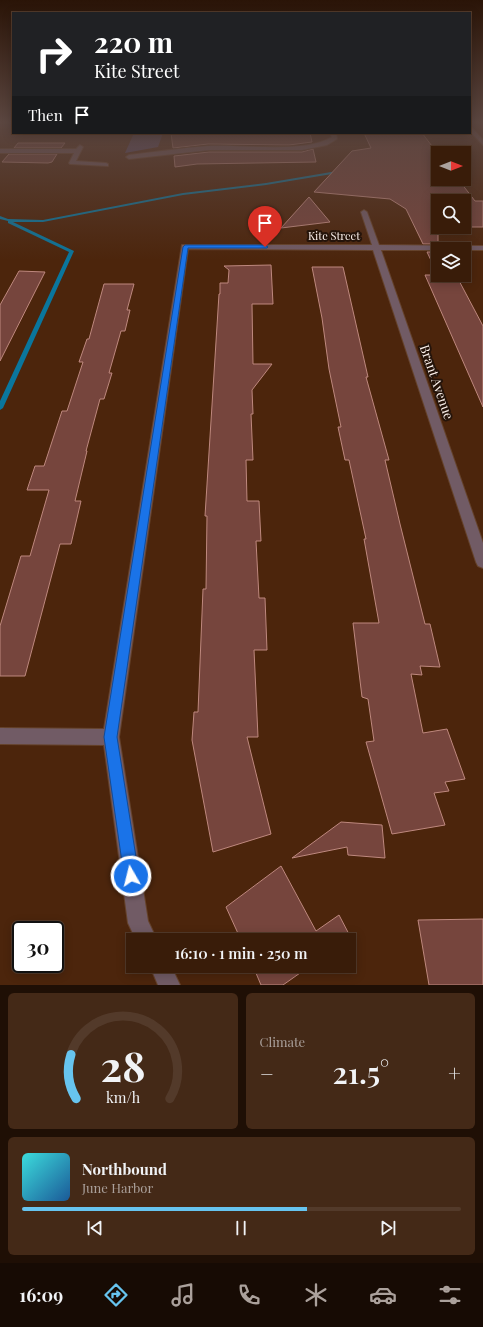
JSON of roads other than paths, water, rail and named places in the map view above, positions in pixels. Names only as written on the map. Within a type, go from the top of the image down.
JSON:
[{"type":"street","name":"Brant Avenue","points":[[364,212],[483,562]]},
{"type":"street","name":"Kite Street","points":[[111,737],[185,247],[483,248]]},
{"type":"street","points":[[0,736],[111,737],[138,922],[144,933]]},
{"type":"street","points":[[163,973],[169,985]]},
{"type":"waterway","points":[[0,217],[7,220],[43,221],[183,194],[266,184],[343,171]]},
{"type":"waterway","points":[[0,408],[72,251],[10,222]]}]
